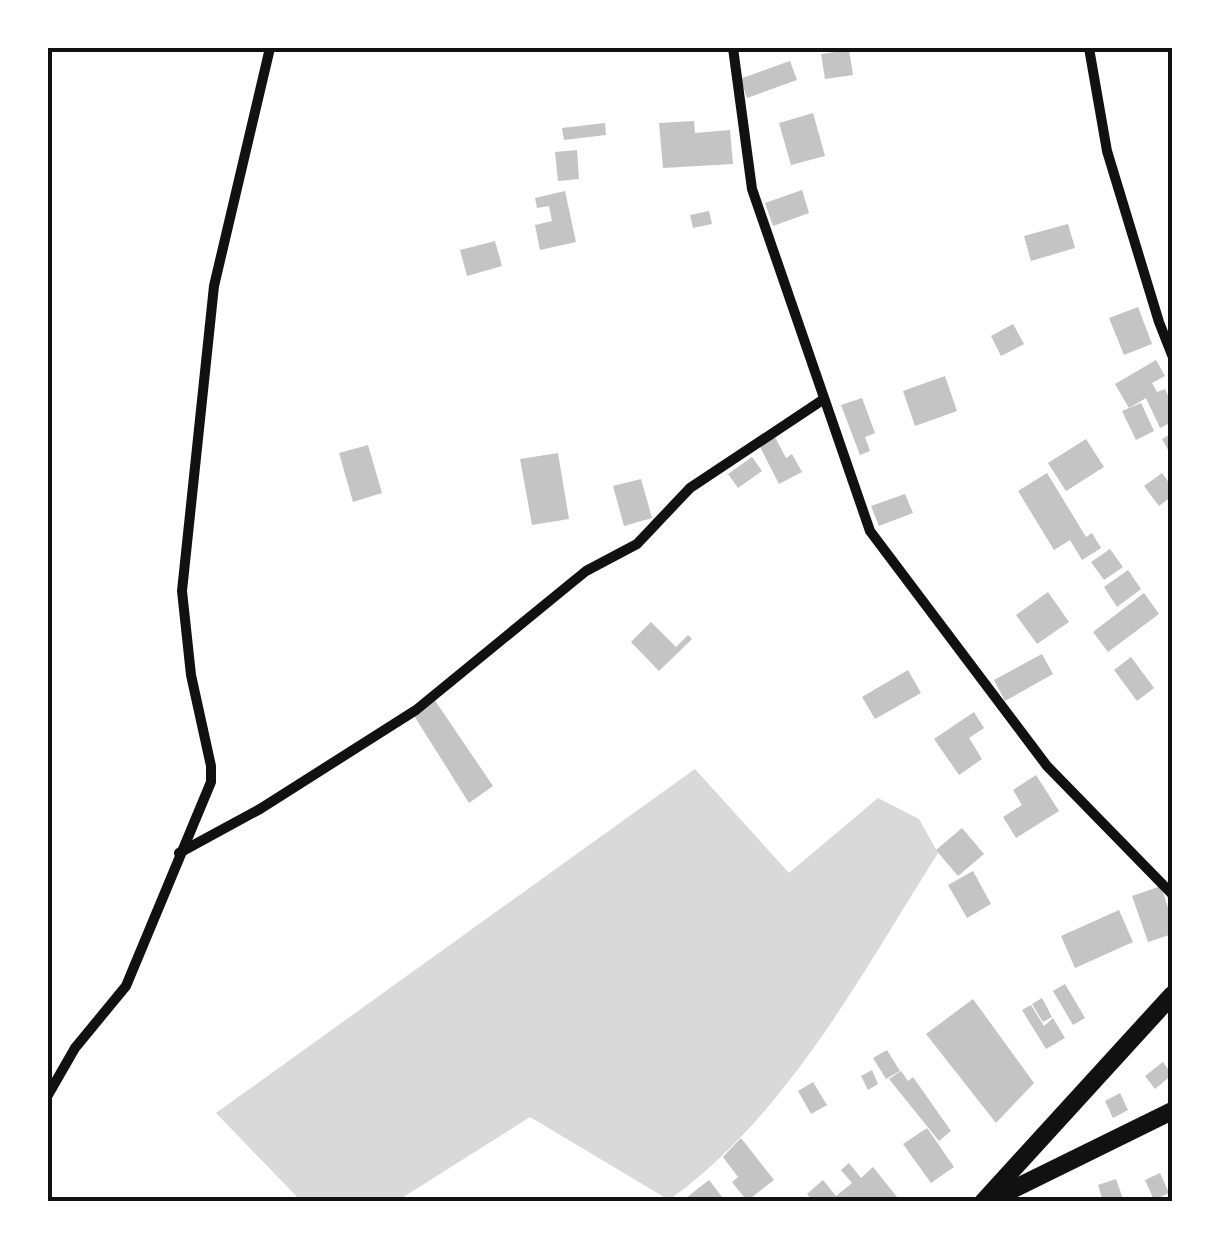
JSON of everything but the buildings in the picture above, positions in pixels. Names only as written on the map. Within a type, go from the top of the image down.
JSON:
[{"type":"highway","points":[[986,1202],[1172,995]]},
{"type":"highway","points":[[986,1202],[1172,1111]]},
{"type":"street","points":[[48,1095],[75,1048],[126,986],[211,782],[212,766],[191,675],[182,592],[214,286],[270,48]]},
{"type":"street","points":[[733,48],[752,189],[875,539],[1047,766],[1172,894]]},
{"type":"street","points":[[1089,48],[1107,151],[1172,355]]},
{"type":"street","points":[[179,853],[260,808],[416,710],[586,572],[637,544],[690,488],[824,398]]},
{"type":"shaded area","points":[[695,769],[789,873],[878,798],[919,819],[938,853],[850,994],[786,1084],[712,1165],[669,1200],[530,1117],[397,1201],[301,1201],[216,1113]]}]
